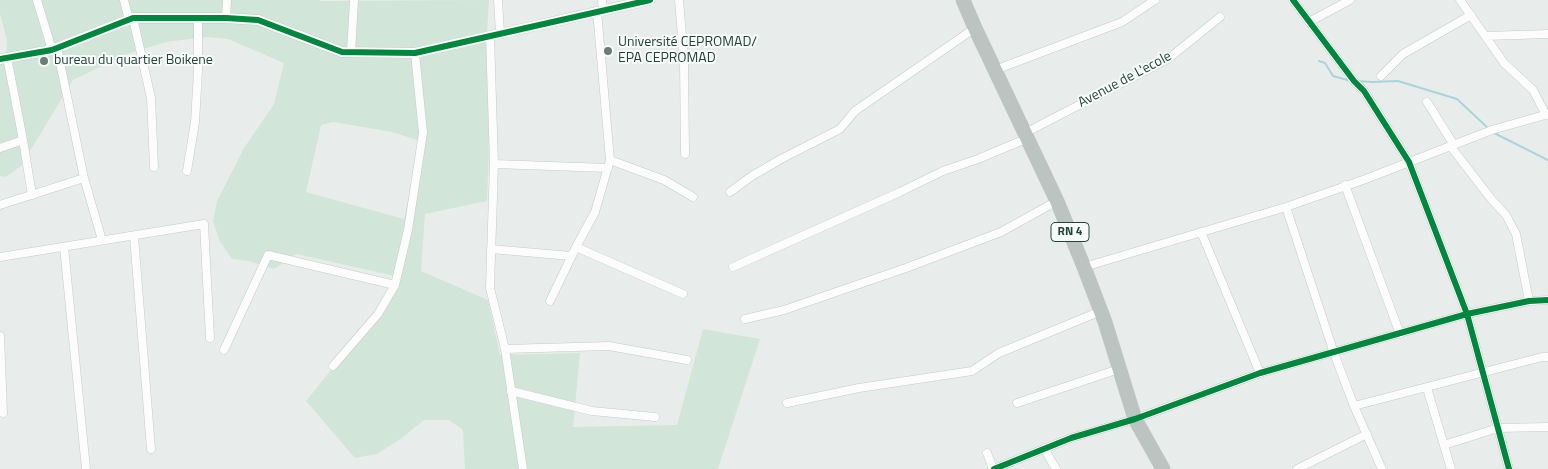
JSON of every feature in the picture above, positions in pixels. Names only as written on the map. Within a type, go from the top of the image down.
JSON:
[{"type":"highway","name":"RN 4","points":[[963,0],[1057,201],[1101,312],[1135,419],[1163,469]]},
{"type":"street","points":[[37,0],[54,49],[84,178],[102,240]]},
{"type":"street","points":[[124,0],[131,19],[151,98],[154,167]]},
{"type":"street","points":[[226,18],[227,0]]},
{"type":"street","points":[[351,53],[354,0]]},
{"type":"street","points":[[498,0],[495,34],[494,164],[490,288],[505,349],[523,469]]},
{"type":"street","points":[[32,195],[23,140],[3,58],[54,49],[131,19],[198,18],[258,20],[342,52],[414,53],[601,7],[650,0]]},
{"type":"street","points":[[679,0],[684,60],[685,154]]},
{"type":"street","points":[[995,70],[1122,22],[1155,0]]},
{"type":"street","points":[[1293,0],[1354,81],[1364,91],[1409,162],[1467,314],[1509,469]]},
{"type":"street","points":[[1309,22],[1350,0]]},
{"type":"street","points":[[1084,267],[1286,206],[1363,180],[1492,130],[1547,114],[1533,90],[1504,63],[1460,0]]},
{"type":"street","points":[[550,301],[571,256],[595,212],[610,160],[601,7]]},
{"type":"street","points":[[1381,76],[1403,54],[1471,15]]},
{"type":"street","name":"Avenue de L'ecole","points":[[733,267],[943,171],[978,159],[1026,136],[1168,59],[1220,17]]},
{"type":"street","points":[[187,171],[195,113],[198,71],[198,18]]},
{"type":"street","points":[[730,192],[766,167],[840,129],[855,111],[975,28]]},
{"type":"street","points":[[1486,36],[1548,34]]},
{"type":"street","points":[[333,366],[378,314],[395,284],[408,230],[423,133],[414,53]]},
{"type":"street","points":[[1427,102],[1453,146],[1492,200],[1506,215],[1516,234],[1529,301]]},
{"type":"street","points":[[0,148],[23,140]]},
{"type":"street","points":[[610,160],[664,180],[693,197]]},
{"type":"street","points":[[494,164],[608,168]]},
{"type":"street","points":[[0,205],[84,178]]},
{"type":"street","points":[[1346,185],[1400,334]]},
{"type":"street","points":[[745,319],[784,310],[1001,232],[1057,201]]},
{"type":"street","points":[[1286,206],[1334,353],[1354,406],[1382,469]]},
{"type":"street","points":[[0,257],[204,224],[210,338]]},
{"type":"street","points":[[1201,232],[1260,373]]},
{"type":"street","points":[[134,236],[151,449]]},
{"type":"street","points":[[576,247],[682,294]]},
{"type":"street","points":[[64,248],[86,469]]},
{"type":"street","points":[[491,249],[571,256]]},
{"type":"street","points":[[224,350],[268,255],[395,284]]},
{"type":"street","points":[[987,453],[994,469],[1071,438],[1135,419],[1260,373],[1467,314],[1529,301],[1548,300]]},
{"type":"street","points":[[787,403],[859,388],[972,371],[998,352],[1101,312]]},
{"type":"street","points":[[0,336],[2,413]]},
{"type":"street","points":[[505,349],[609,346],[687,360]]},
{"type":"street","points":[[1354,406],[1548,357]]},
{"type":"street","points":[[1017,403],[1119,369]]},
{"type":"street","points":[[1427,388],[1450,469]]},
{"type":"street","points":[[511,391],[592,411],[655,417]]},
{"type":"street","points":[[1444,446],[1498,428],[1548,427]]},
{"type":"street","points":[[1297,469],[1366,434]]},
{"type":"street","points":[[1044,448],[1056,469]]},
{"type":"green space","points":[[0,0],[489,0],[487,32],[489,151],[487,201],[425,214],[421,271],[488,300],[500,355],[580,353],[573,427],[677,425],[703,329],[760,339],[718,469],[465,469],[463,430],[449,420],[424,420],[402,438],[377,454],[355,458],[306,401],[375,313],[395,276],[296,254],[274,269],[249,261],[232,259],[220,242],[213,221],[217,201],[244,148],[274,104],[284,63],[228,39],[206,37],[166,42],[127,54],[73,80],[21,166],[6,177],[0,176],[0,64],[6,61],[7,40],[0,14]],"holes":[[[333,122],[392,132],[420,141],[404,219],[306,192],[321,125]]]},
{"type":"waterway","points":[[1319,61],[1325,63],[1333,76],[1351,81]]},
{"type":"waterway","points":[[1358,81],[1398,81],[1457,99],[1489,129]]},
{"type":"waterway","points":[[1494,133],[1548,160]]},
{"type":"cycle path","points":[[0,59],[52,50],[133,18],[258,20],[342,52],[415,53],[650,0]]},
{"type":"cycle path","points":[[1293,0],[1354,81],[1364,91],[1409,162],[1467,314],[1509,469]]},
{"type":"cycle path","points":[[994,469],[1071,438],[1135,419],[1260,373],[1467,314],[1529,301],[1548,300]]},
{"type":"place","name":"Université CEPROMAD/ EPA CEPROMAD","points":[[608,51]]},
{"type":"place","name":"bureau du quartier Boikene","points":[[44,61]]}]
